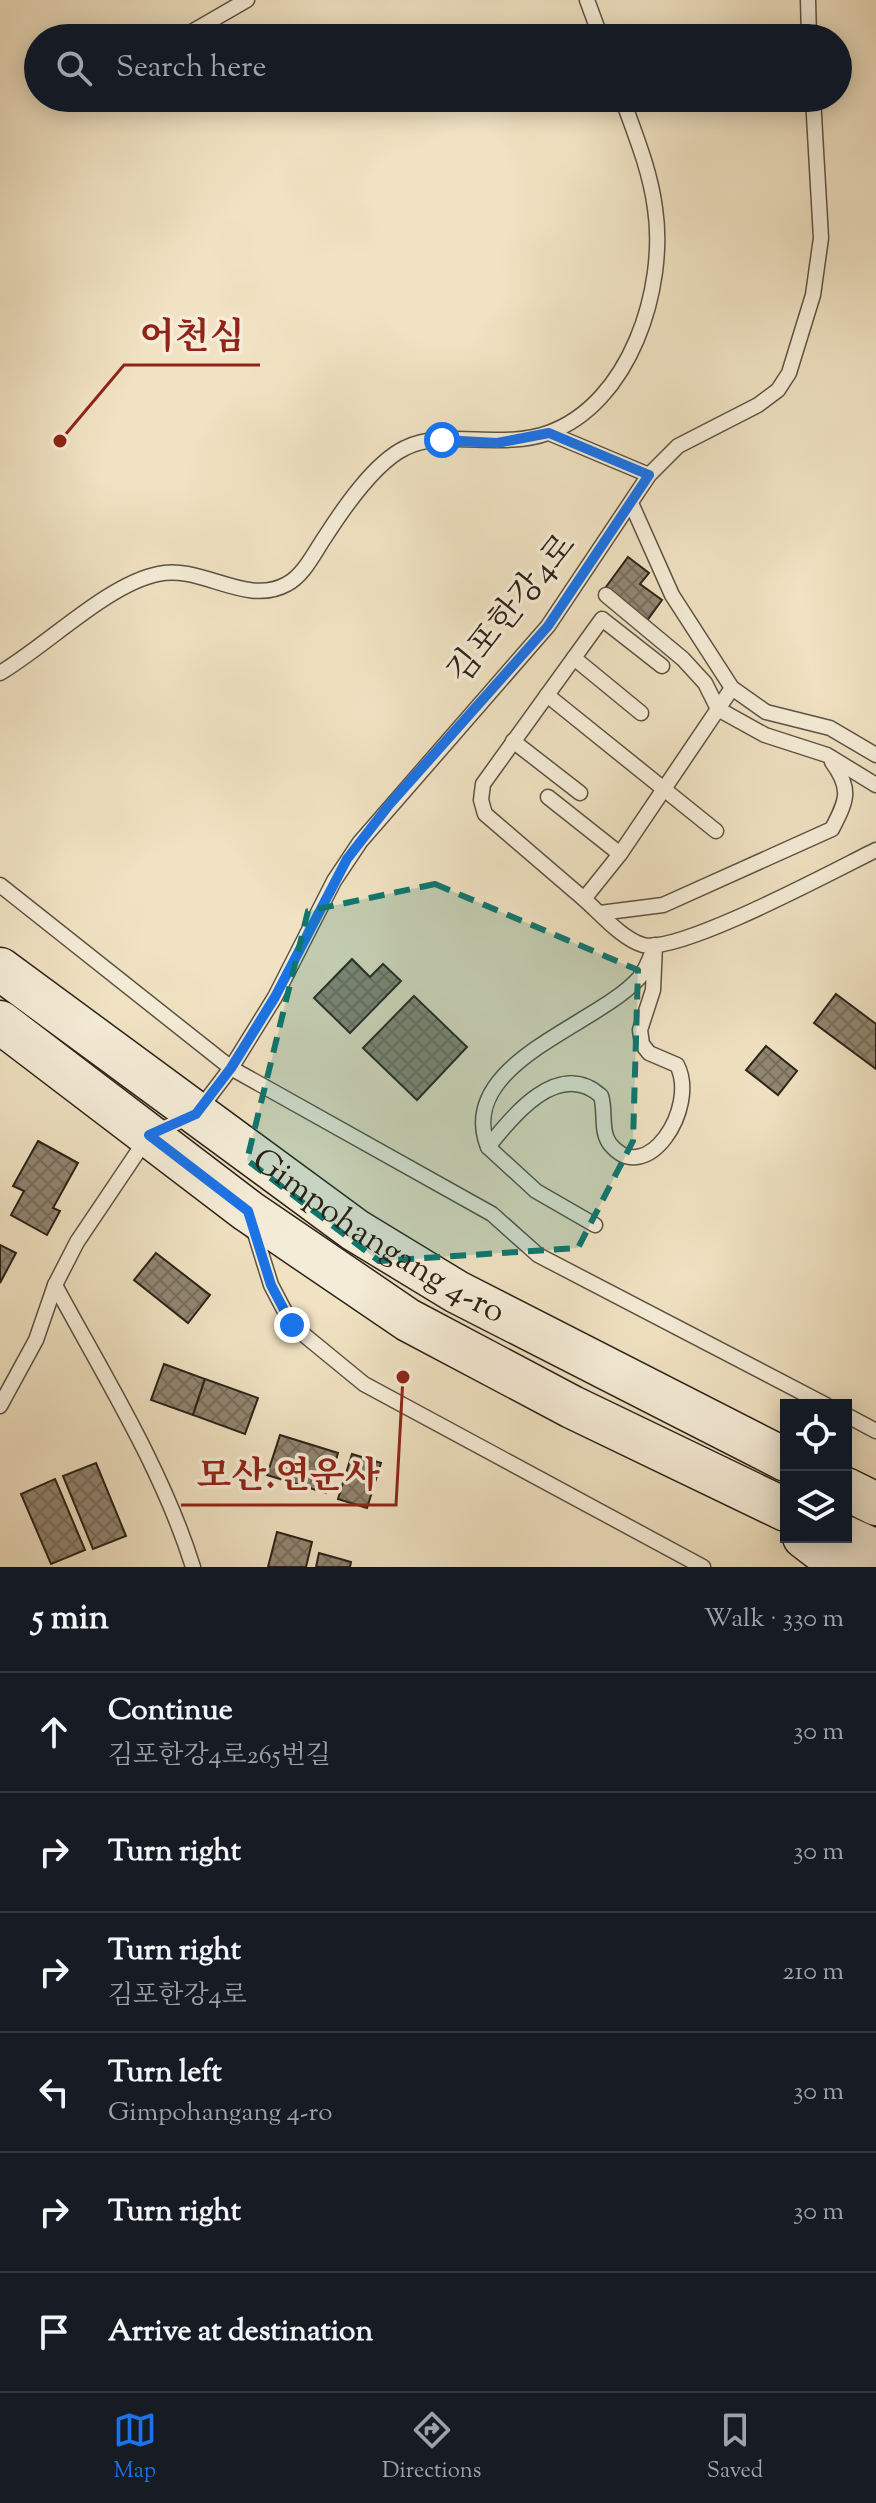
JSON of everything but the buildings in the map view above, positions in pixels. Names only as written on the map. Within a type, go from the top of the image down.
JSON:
[{"type":"street","name":"Gimpohangang 4-ro","points":[[0,969],[355,1230],[457,1292],[780,1457]]},
{"type":"street","name":"Gimpohangang 4-ro","points":[[0,1022],[248,1211],[350,1283],[434,1335],[769,1502]]},
{"type":"street","points":[[852,1492],[876,1504]]},
{"type":"street","points":[[827,1553],[876,1551]]},
{"type":"lane","points":[[205,24],[247,0]]},
{"type":"lane","points":[[587,0],[596,24]]},
{"type":"lane","points":[[808,0],[809,24]]},
{"type":"lane","points":[[0,673],[118,590],[159,573],[178,572],[257,592],[274,591],[291,582],[344,507],[391,457],[406,447],[442,440],[519,441],[549,433],[593,407],[619,372],[647,310],[657,242],[656,209],[646,166],[627,112]]},
{"type":"lane","name":"김포한강4로","points":[[149,1135],[196,1114],[231,1068],[275,997],[347,859],[389,805],[548,626],[649,475],[678,446],[758,405],[778,390],[789,373],[810,307],[821,238],[814,112]]},
{"type":"lane","points":[[549,433],[649,475]]},
{"type":"lane","points":[[631,503],[672,595],[732,688],[766,712],[830,728],[876,755]]},
{"type":"lane","points":[[606,595],[683,659],[705,683],[718,709],[765,735],[827,755],[876,785]]},
{"type":"lane","points":[[662,666],[602,619],[483,784],[481,800],[485,814],[642,945],[663,945],[742,914],[876,850]]},
{"type":"lane","points":[[574,658],[641,713]]},
{"type":"lane","points":[[584,899],[620,854],[732,688]]},
{"type":"lane","points":[[547,695],[716,831]]},
{"type":"lane","points":[[513,741],[580,793]]},
{"type":"lane","points":[[600,913],[663,905],[832,829],[846,793],[844,778],[827,755]]},
{"type":"lane","points":[[548,797],[620,854]]},
{"type":"lane","points":[[0,885],[231,1068],[492,1214],[538,1255],[814,1399]]},
{"type":"lane","points":[[488,1147],[517,1110],[563,1083],[590,1087],[601,1096],[605,1135],[611,1146],[625,1154],[642,1156],[658,1148],[669,1136],[684,1093],[682,1075],[677,1065],[649,1053],[642,1044],[640,1030],[653,990],[655,945]]},
{"type":"lane","points":[[595,1225],[536,1191],[488,1147],[482,1131],[482,1117],[497,1082],[515,1064],[589,1017],[641,976],[655,945]]},
{"type":"lane","points":[[0,1406],[36,1340],[55,1285],[77,1242],[149,1135]]},
{"type":"lane","points":[[248,1211],[271,1285],[287,1316],[304,1338],[394,1403],[525,1468],[703,1567]]},
{"type":"lane","points":[[55,1285],[136,1437],[185,1540],[193,1567]]},
{"type":"lane","points":[[852,1418],[876,1431]]},
{"type":"highlighted area","points":[[435,884],[638,970],[633,1141],[578,1248],[379,1261],[247,1160],[308,911]]},
{"type":"place","name":"어천심","points":[[60,441]]},
{"type":"place","name":"모산.연운사","points":[[403,1377]]},
{"type":"route","points":[[292,1325],[271,1285],[248,1211],[149,1135],[196,1114],[231,1068],[275,997],[347,859],[443,742],[548,626],[649,475],[549,433],[497,443],[442,440]]}]
